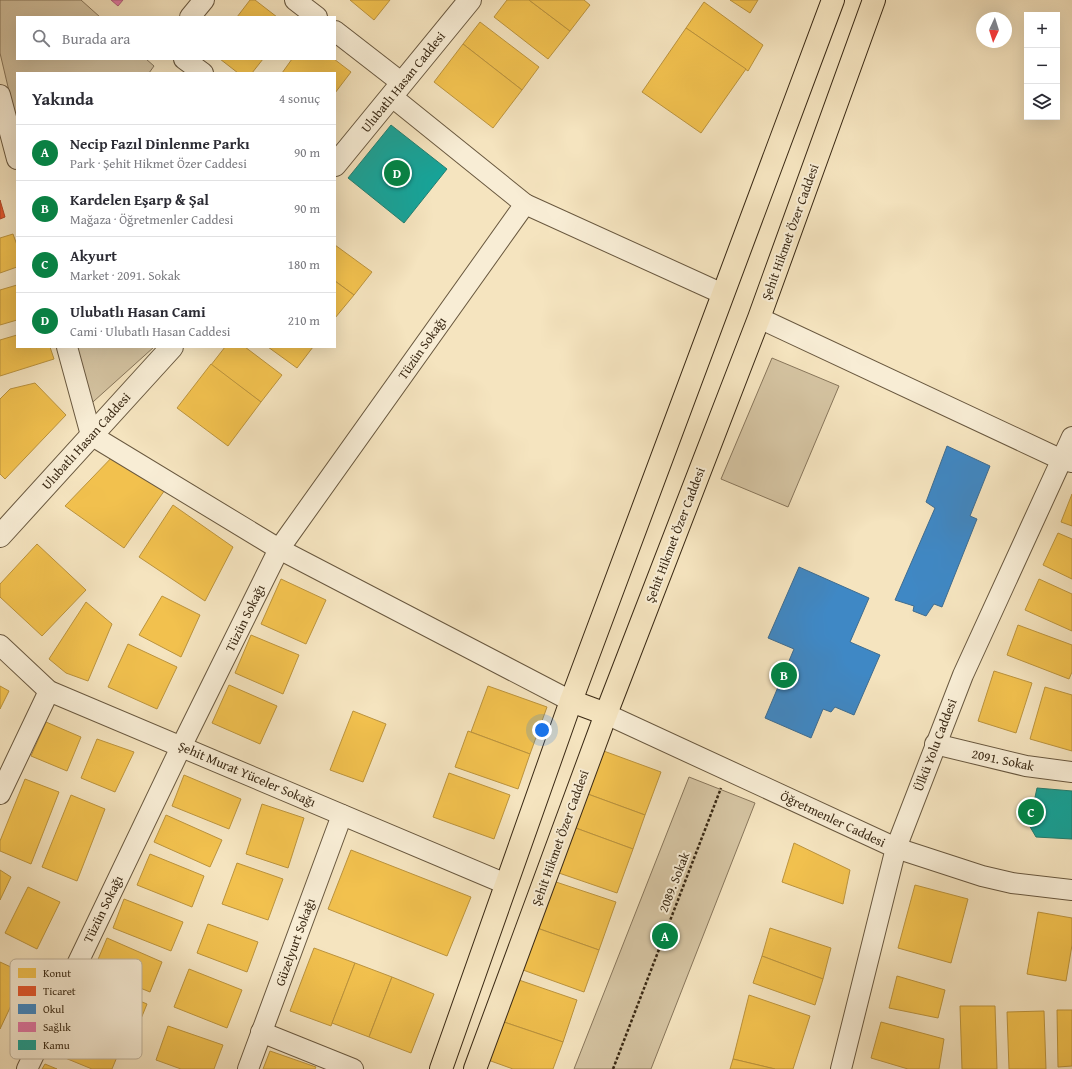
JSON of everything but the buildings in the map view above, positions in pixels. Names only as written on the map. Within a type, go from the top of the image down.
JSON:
[{"type":"main road","points":[[441,1069],[571,701],[833,0]]},
{"type":"main road","name":"Şehit Hikmet Özer Caddesi","points":[[475,1069],[606,714],[759,318],[874,0]]},
{"type":"main road","points":[[571,701],[606,714]]},
{"type":"street","points":[[191,16],[204,0]]},
{"type":"street","points":[[295,0],[316,16]]},
{"type":"street","name":"Ulubatlı Hasan Caddesi","points":[[336,164],[470,0]]},
{"type":"street","points":[[336,32],[525,204],[723,294]]},
{"type":"street","points":[[185,60],[202,72]]},
{"type":"street","points":[[0,95],[16,155]]},
{"type":"street","name":"Tüzün Sokağı","points":[[80,959],[181,747],[279,549],[525,204]]},
{"type":"street","points":[[759,318],[1066,461]]},
{"type":"street","points":[[67,348],[91,435],[279,549],[571,701]]},
{"type":"street","name":"Ulubatlı Hasan Caddesi","points":[[0,536],[171,348]]},
{"type":"street","name":"Ülkü Yolu Caddesi","points":[[841,1069],[896,848],[963,675],[1066,461],[1072,437]]},
{"type":"street","name":"Şehit Murat Yüceler Sokağı","points":[[0,645],[49,691],[506,884]]},
{"type":"street","points":[[0,794],[49,691]]},
{"type":"street","name":"Öğretmenler Caddesi","points":[[606,714],[896,848],[982,876],[1012,883],[1072,890]]},
{"type":"street","name":"2091. Sokak","points":[[935,744],[1026,766],[1072,772]]},
{"type":"street","name":"Güzelyurt Sokağı","points":[[248,1069],[342,815]]},
{"type":"street","points":[[261,1032],[353,1069]]},
{"type":"street","name":"Tüzün Sokağı","points":[[27,1069],[32,1059]]},
{"type":"path","name":"2089. Sokak","points":[[613,1069],[728,770]]},
{"type":"shaded area","points":[[0,0],[81,0],[99,16],[16,16],[16,60],[147,60],[154,66],[150,72],[16,72],[16,121],[0,53]]},
{"type":"shaded area","points":[[69,348],[153,348],[84,410]]},
{"type":"shaded area","points":[[772,358],[839,386],[788,507],[721,479]]},
{"type":"shaded area","points":[[689,777],[755,803],[651,1069],[574,1069]]},
{"type":"place","name":"Ulubatlı Hasan Cami","points":[[397,173]]},
{"type":"place","name":"Kardelen Eşarp & Şal","points":[[784,675]]},
{"type":"place","name":"Akyurt","points":[[1031,812]]},
{"type":"place","name":"Necip Fazıl Dinlenme Parkı","points":[[665,936]]}]
